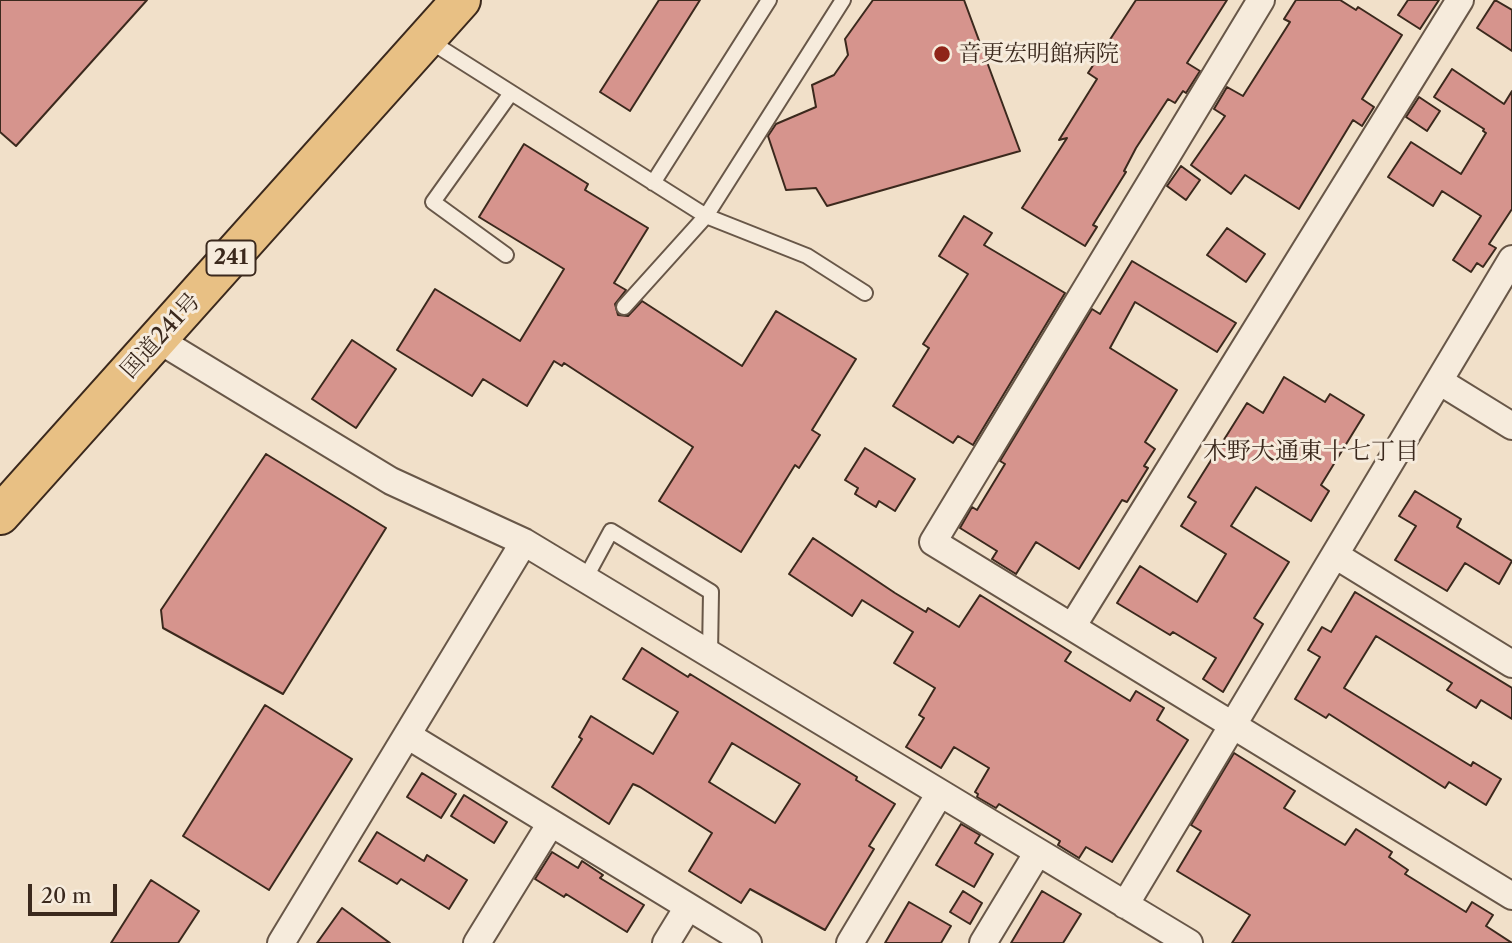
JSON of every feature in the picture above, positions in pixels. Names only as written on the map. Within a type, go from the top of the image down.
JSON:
[{"type":"highway","name":"国道241号","points":[[0,515],[461,0]]},
{"type":"street","points":[[1261,0],[933,542],[1512,895]]},
{"type":"street","points":[[1072,626],[1460,0]]},
{"type":"street","points":[[1125,905],[1512,259]]},
{"type":"street","points":[[158,339],[391,481],[524,542],[1189,943]]},
{"type":"street","points":[[1439,381],[1512,426]]},
{"type":"street","points":[[281,943],[524,542]]},
{"type":"street","points":[[1335,555],[1512,664]]},
{"type":"street","points":[[407,735],[748,943]]},
{"type":"street","points":[[850,943],[940,793]]},
{"type":"street","points":[[477,943],[551,823]]},
{"type":"street","points":[[984,943],[1038,852]]},
{"type":"street","points":[[666,943],[688,907]]},
{"type":"lane","points":[[653,183],[769,0]]},
{"type":"lane","points":[[624,307],[706,216],[843,0]]},
{"type":"lane","points":[[426,39],[706,216],[807,256],[865,293]]},
{"type":"lane","points":[[506,255],[433,202],[511,93]]},
{"type":"lane","points":[[585,579],[611,531],[711,592],[710,654]]},
{"type":"building","points":[[0,0],[147,0],[16,146],[0,132]]},
{"type":"building","points":[[659,0],[700,0],[630,111],[600,92]]},
{"type":"building","points":[[873,0],[964,0],[1020,151],[827,206],[816,188],[786,190],[768,136],[776,124],[816,107],[812,85],[834,75],[848,55],[845,39]]},
{"type":"building","points":[[1136,0],[1227,0],[1187,63],[1200,71],[1186,93],[1183,91],[1175,103],[1168,99],[1136,148],[1124,171],[1126,172],[1093,225],[1097,227],[1085,246],[1022,208],[1067,138],[1059,140],[1097,79],[1088,73]]},
{"type":"building","points":[[1296,0],[1340,0],[1356,10],[1358,7],[1402,35],[1362,99],[1374,107],[1362,126],[1353,120],[1299,209],[1245,175],[1231,194],[1191,165],[1225,116],[1214,109],[1227,87],[1243,96],[1290,22],[1284,19]]},
{"type":"building","points":[[1408,0],[1439,0],[1420,29],[1398,15]]},
{"type":"building","points":[[1495,0],[1512,10],[1512,51],[1477,28]]},
{"type":"building","points":[[1452,69],[1504,104],[1512,91],[1512,209],[1489,244],[1496,248],[1483,267],[1477,263],[1471,272],[1453,260],[1481,216],[1442,191],[1433,206],[1388,177],[1411,142],[1461,174],[1486,133],[1484,129],[1434,97]]},
{"type":"building","points":[[1419,97],[1440,111],[1427,131],[1406,117]]},
{"type":"building","points":[[524,144],[588,184],[585,190],[648,228],[614,283],[626,290],[615,304],[618,315],[628,316],[642,301],[742,366],[776,311],[856,359],[812,430],[820,435],[799,468],[795,465],[741,552],[659,501],[693,447],[564,363],[562,366],[554,361],[527,406],[483,379],[472,396],[397,350],[435,289],[520,341],[564,269],[479,217]]},
{"type":"building","points":[[1181,166],[1200,180],[1186,200],[1167,186]]},
{"type":"building","points":[[964,216],[992,233],[984,245],[1065,293],[973,445],[958,436],[953,443],[893,406],[929,348],[923,344],[968,274],[939,256]]},
{"type":"building","points":[[1227,228],[1265,254],[1246,282],[1207,255]]},
{"type":"building","points":[[1132,261],[1236,323],[1217,352],[1135,302],[1110,348],[1177,390],[1145,442],[1155,449],[1144,466],[1148,468],[1127,502],[1122,500],[1079,569],[1036,542],[1016,574],[992,559],[997,551],[960,528],[972,507],[977,510],[1005,464],[1000,461],[1092,309],[1100,314]]},
{"type":"building","points":[[352,340],[396,369],[356,428],[312,399]]},
{"type":"building","points":[[1284,377],[1325,402],[1330,394],[1364,415],[1321,485],[1329,491],[1311,521],[1256,487],[1231,526],[1289,562],[1254,618],[1263,624],[1223,692],[1203,679],[1216,658],[1173,632],[1170,635],[1117,603],[1140,566],[1197,602],[1226,554],[1181,526],[1196,502],[1188,497],[1247,403],[1263,413]]},
{"type":"building","points":[[865,448],[915,479],[895,511],[879,501],[876,507],[855,494],[858,488],[845,480]]},
{"type":"building","points":[[266,454],[386,528],[283,694],[163,628],[161,610]]},
{"type":"building","points":[[1415,491],[1461,519],[1457,527],[1512,561],[1499,584],[1465,563],[1447,591],[1395,560],[1416,526],[1399,516]]},
{"type":"building","points":[[813,538],[926,612],[928,608],[959,627],[980,595],[1071,652],[1065,661],[1130,701],[1136,691],[1164,708],[1157,720],[1188,740],[1112,862],[1086,847],[1079,858],[1058,845],[1060,841],[999,804],[996,808],[977,797],[975,792],[989,768],[954,747],[941,768],[906,747],[924,718],[919,715],[935,688],[894,663],[913,632],[862,600],[852,616],[789,574]]},
{"type":"building","points":[[1355,592],[1512,688],[1512,719],[1481,700],[1476,708],[1447,690],[1452,683],[1376,636],[1344,688],[1471,766],[1473,762],[1501,779],[1486,805],[1449,782],[1445,788],[1329,714],[1326,718],[1295,699],[1320,657],[1308,650],[1322,627],[1331,632]]},
{"type":"building","points":[[642,648],[688,677],[690,674],[857,777],[856,780],[895,804],[869,846],[874,849],[825,930],[750,889],[741,903],[689,871],[712,833],[640,787],[633,784],[609,824],[552,787],[582,739],[579,737],[591,716],[653,754],[678,712],[623,679]],"holes":[[[732,743],[800,784],[775,823],[709,782]]]},
{"type":"building","points":[[265,705],[352,759],[269,890],[183,836]]},
{"type":"building","points":[[1234,753],[1295,791],[1284,808],[1345,845],[1356,829],[1392,852],[1389,857],[1408,870],[1405,874],[1466,912],[1472,902],[1493,915],[1486,926],[1512,943],[1232,943],[1250,915],[1177,871],[1201,831],[1191,825]]},
{"type":"building","points":[[422,773],[456,794],[441,818],[407,797]]},
{"type":"building","points":[[464,795],[507,822],[494,843],[451,816]]},
{"type":"building","points":[[961,824],[980,835],[975,843],[993,854],[974,887],[936,865]]},
{"type":"building","points":[[377,832],[424,861],[427,855],[467,880],[449,909],[401,879],[397,884],[359,861]]},
{"type":"building","points":[[552,852],[578,868],[582,861],[603,875],[600,878],[644,905],[627,932],[566,894],[564,897],[535,879]]},
{"type":"building","points":[[151,880],[199,911],[178,943],[111,943]]},
{"type":"building","points":[[963,891],[982,903],[970,924],[950,912]]},
{"type":"building","points":[[1042,891],[1081,914],[1063,943],[1011,943]]},
{"type":"building","points":[[909,902],[951,926],[941,943],[885,943]]},
{"type":"building","points":[[342,908],[390,943],[317,943]]},
{"type":"place","name":"音更宏明館病院","points":[[942,54]]},
{"type":"district","name":"木野大通東十七丁目","points":[[1311,452]]}]
